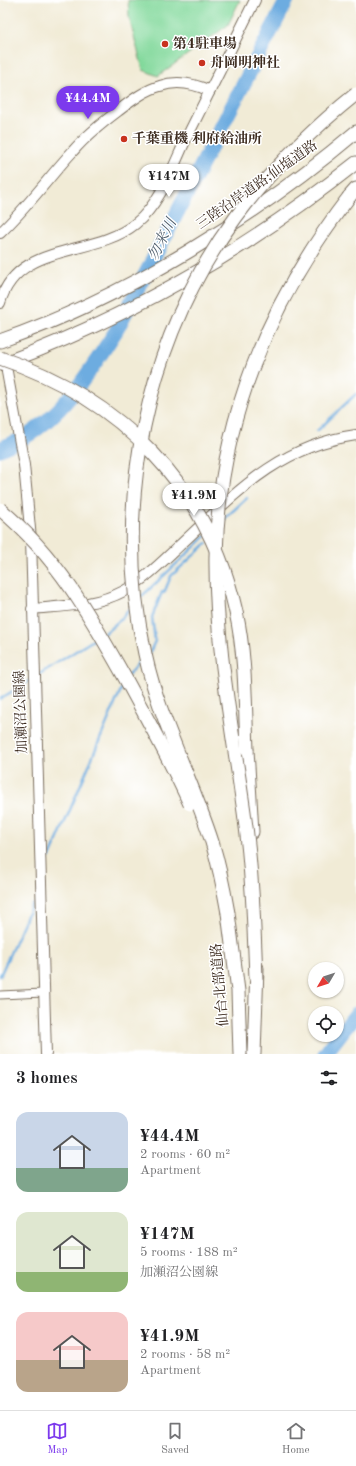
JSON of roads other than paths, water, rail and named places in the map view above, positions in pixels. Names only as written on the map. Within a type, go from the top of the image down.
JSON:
[{"type":"highway","points":[[228,913],[212,844],[163,715],[145,655],[133,582],[133,505],[137,465],[147,415],[169,341],[188,297],[208,259],[235,218],[262,183],[296,147],[356,94]]},
{"type":"highway","name":"三陸沿岸道路;仙塩道路","points":[[4,340],[86,305],[170,262],[213,236],[291,182],[356,132]]},
{"type":"highway","points":[[3,368],[28,354],[103,322],[192,275],[258,235],[356,163]]},
{"type":"highway","points":[[256,979],[250,864],[219,628],[216,555],[221,490],[229,444],[238,407],[251,368],[267,331],[305,259],[326,227],[356,189]]},
{"type":"highway","points":[[0,358],[41,373],[74,390],[100,406],[134,433],[177,481],[202,520],[222,565],[236,613],[243,664],[258,952],[254,1054]]},
{"type":"highway","points":[[0,509],[24,530],[64,576],[108,647],[164,752],[187,799],[218,877],[228,913]]},
{"type":"highway","name":"仙台北部道路","points":[[228,913],[238,991],[240,1054]]},
{"type":"main road","points":[[0,303],[7,285],[29,264],[50,254],[108,240],[129,229],[140,220],[149,209],[164,185],[255,0]]},
{"type":"main road","points":[[0,233],[12,222],[77,146],[126,105],[149,90],[161,85],[178,83],[197,85],[210,91]]},
{"type":"main road","name":"加瀬沼公園線","points":[[3,368],[16,418],[22,455],[31,539],[46,1054]]},
{"type":"main road","points":[[32,609],[71,606],[104,599],[124,591],[148,574],[242,487],[276,462],[298,451],[325,442],[356,435]]},
{"type":"street","points":[[0,995],[44,993]]},
{"type":"waterway","name":"勿来川","points":[[0,449],[22,439],[51,417],[64,404],[97,361],[116,331],[287,0]]},
{"type":"waterway","points":[[317,431],[356,394]]},
{"type":"waterway","points":[[222,521],[247,498]]},
{"type":"waterway","points":[[141,597],[206,536]]},
{"type":"waterway","points":[[150,652],[155,641],[152,617],[162,592],[164,593],[171,576],[207,543]]},
{"type":"waterway","points":[[104,634],[120,620],[133,605]]},
{"type":"waterway","points":[[38,675],[98,637]]},
{"type":"waterway","points":[[128,675],[142,659]]},
{"type":"waterway","points":[[0,699],[32,679]]},
{"type":"waterway","points":[[50,857],[123,685]]},
{"type":"waterway","points":[[0,976],[32,904]]},
{"type":"waterway","points":[[325,1054],[356,1014]]},
{"type":"place","name":"第4駐車場","points":[[165,44]]},
{"type":"place","name":"舟岡明神社","points":[[202,63]]},
{"type":"place","name":"千葉重機 利府給油所","points":[[124,139]]}]
